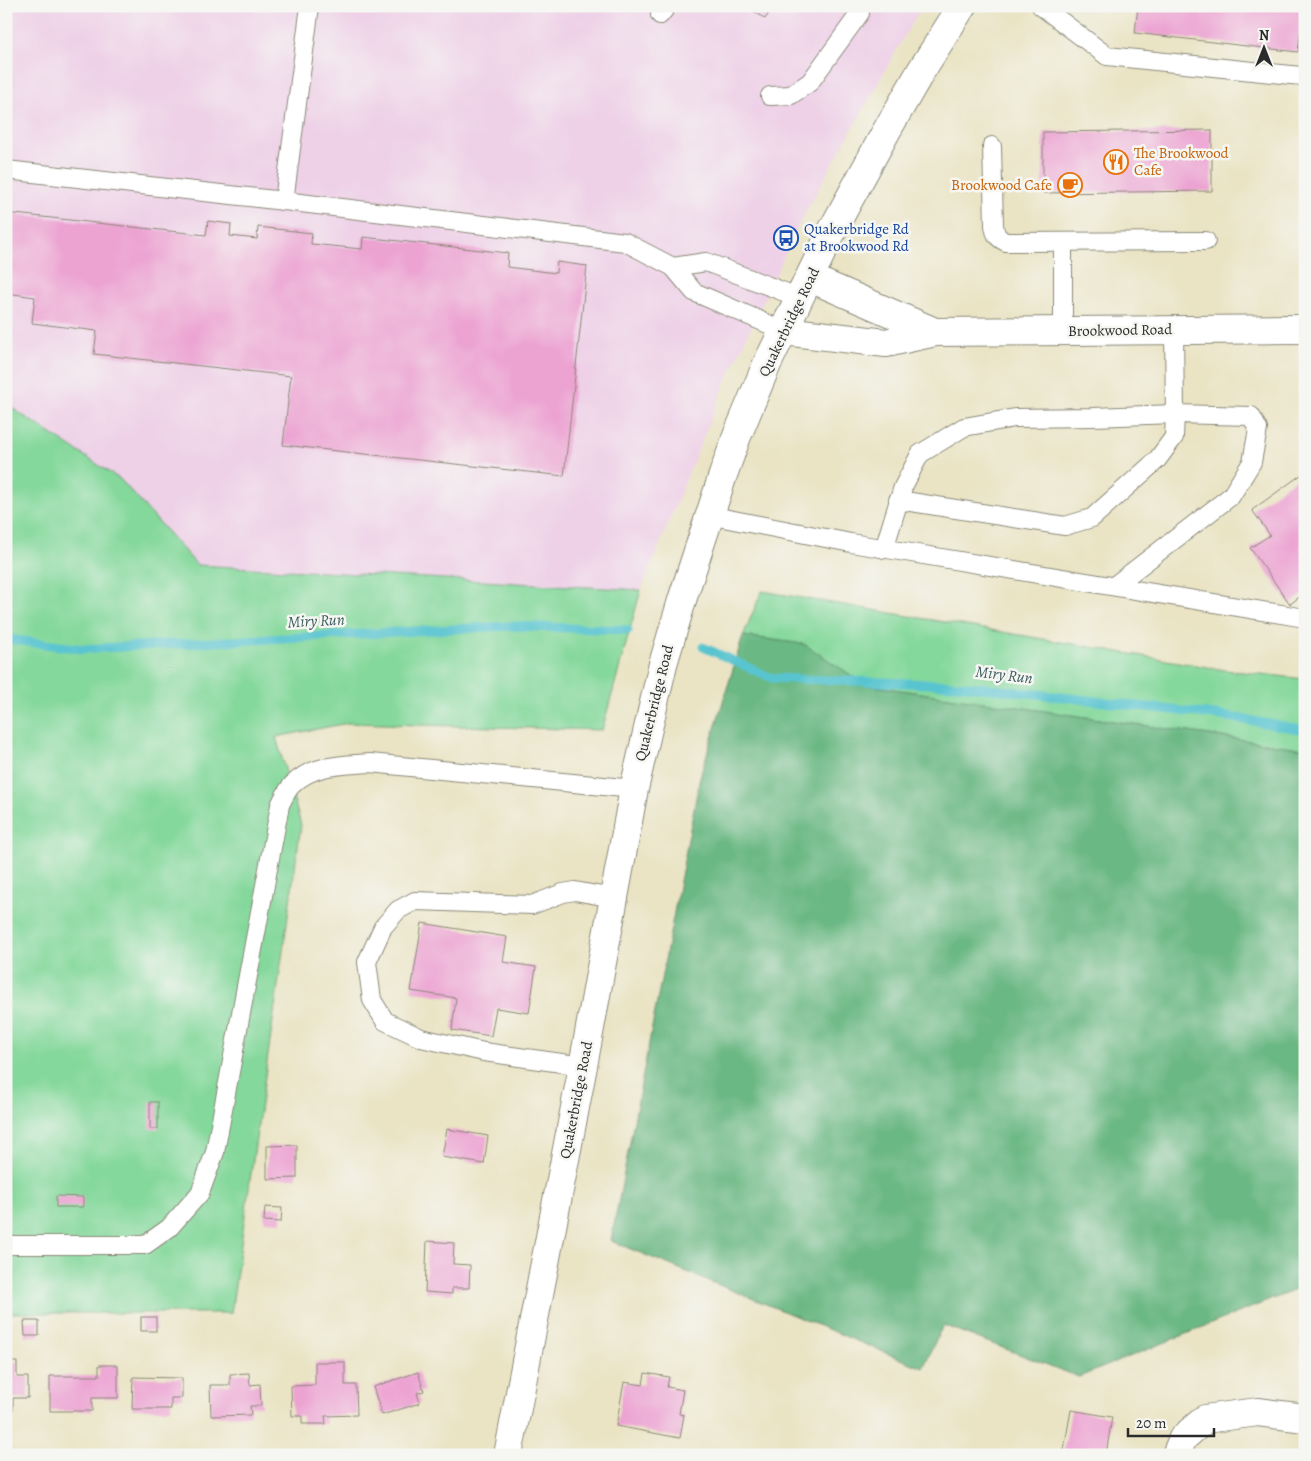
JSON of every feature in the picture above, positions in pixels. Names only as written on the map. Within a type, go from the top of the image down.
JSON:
[{"type":"main road","name":"Quakerbridge Road","points":[[508,1455],[634,789],[663,664],[708,516],[737,436],[768,364],[834,228],[887,130],[962,6]]},
{"type":"main road","name":"Brookwood Road","points":[[805,288],[935,332]]},
{"type":"main road","name":"Brookwood Road","points":[[784,330],[886,343],[935,332],[1305,329]]},
{"type":"main road","points":[[1176,1455],[1183,1438],[1205,1419],[1258,1412],[1305,1418]]},
{"type":"lane","points":[[284,201],[310,6]]},
{"type":"lane","points":[[770,96],[791,95],[810,82],[860,13],[860,6]]},
{"type":"lane","points":[[1041,6],[1107,56],[1301,76]]},
{"type":"lane","points":[[992,146],[994,225],[1000,240],[1006,242],[1206,242]]},
{"type":"lane","points":[[6,170],[625,242],[673,267],[694,292],[784,330]]},
{"type":"lane","points":[[1063,242],[1063,331]]},
{"type":"lane","points":[[673,267],[706,262],[805,288]]},
{"type":"lane","points":[[898,500],[1065,526],[1092,518],[1157,460],[1174,437],[1174,330]]},
{"type":"lane","points":[[884,549],[902,486],[920,454],[964,427],[1015,418],[1175,414],[1251,416],[1258,429],[1252,462],[1231,496],[1114,586]]},
{"type":"lane","points":[[708,516],[884,549],[1305,618]]},
{"type":"lane","points":[[6,1245],[145,1244],[169,1228],[200,1193],[215,1152],[280,805],[292,785],[311,772],[331,765],[370,763],[634,789]]},
{"type":"lane","points":[[583,1066],[484,1052],[421,1038],[385,1021],[372,1000],[367,962],[383,927],[398,910],[416,901],[532,906],[575,891],[613,898]]},
{"type":"shaded area","points":[[6,6],[924,6],[910,26],[801,220],[724,386],[641,590],[197,565],[121,480],[6,404]]},
{"type":"green space","points":[[6,404],[121,480],[197,565],[641,590],[602,730],[348,723],[276,737],[301,825],[231,1313],[6,1313]]},
{"type":"green space","points":[[762,591],[1225,670],[1305,679],[1305,749],[866,685],[804,645],[743,636]]},
{"type":"green space","points":[[743,636],[804,644],[866,685],[1305,749],[1305,1286],[1079,1377],[943,1325],[923,1368],[611,1241],[700,777]]},
{"type":"building","points":[[747,6],[774,6],[765,19]]},
{"type":"building","points":[[1138,6],[1304,6],[1298,52],[1135,33]]},
{"type":"building","points":[[1212,130],[1212,191],[1043,193],[1043,132]]},
{"type":"building","points":[[6,213],[206,235],[208,221],[231,224],[230,236],[257,239],[258,227],[312,233],[311,244],[362,249],[363,237],[508,253],[507,267],[556,273],[557,262],[587,266],[564,476],[283,445],[291,376],[94,354],[97,331],[32,323],[35,297],[6,293]]},
{"type":"building","points":[[1305,472],[1305,593],[1290,604],[1250,548],[1270,535],[1252,510]]},
{"type":"building","points":[[422,923],[507,937],[503,962],[536,967],[529,1013],[496,1008],[491,1036],[452,1030],[456,998],[411,991]]},
{"type":"building","points":[[150,1102],[158,1102],[158,1129],[150,1129]]},
{"type":"building","points":[[447,1129],[488,1136],[484,1164],[442,1157]]},
{"type":"building","points":[[297,1145],[297,1178],[267,1179],[267,1146]]},
{"type":"building","points":[[56,1196],[83,1197],[83,1207],[56,1207]]},
{"type":"building","points":[[265,1207],[282,1208],[281,1222],[264,1221]]},
{"type":"building","points":[[427,1241],[454,1243],[453,1264],[470,1265],[469,1288],[452,1288],[452,1294],[425,1292]]},
{"type":"building","points":[[1303,1315],[1305,1315],[1305,1348],[1300,1348]]},
{"type":"building","points":[[141,1317],[156,1317],[156,1331],[141,1331]]},
{"type":"building","points":[[24,1321],[39,1321],[39,1336],[25,1336]]},
{"type":"building","points":[[6,1362],[17,1362],[17,1377],[28,1377],[28,1398],[13,1398],[13,1410],[6,1410]]},
{"type":"building","points":[[315,1362],[345,1362],[345,1385],[356,1385],[357,1415],[325,1416],[326,1424],[302,1424],[302,1416],[292,1416],[291,1386],[315,1385]]},
{"type":"building","points":[[99,1365],[118,1365],[118,1398],[92,1398],[92,1411],[50,1411],[50,1376],[99,1376]]},
{"type":"building","points":[[418,1372],[424,1391],[417,1393],[420,1403],[382,1415],[373,1387]]},
{"type":"building","points":[[249,1373],[250,1385],[260,1384],[261,1406],[250,1406],[251,1415],[211,1416],[210,1385],[230,1385],[230,1374]]},
{"type":"building","points":[[645,1373],[669,1377],[667,1387],[683,1390],[679,1414],[684,1415],[680,1438],[616,1426],[624,1382],[643,1385]]},
{"type":"building","points":[[133,1377],[182,1378],[182,1398],[171,1398],[171,1409],[132,1409]]},
{"type":"building","points":[[1071,1410],[1112,1417],[1106,1455],[1063,1455]]},
{"type":"waterway","name":"Miry Run","points":[[6,639],[83,649],[509,626],[628,630]]},
{"type":"waterway","name":"Miry Run","points":[[703,647],[772,678],[959,685],[1223,716],[1305,730]]},
{"type":"place","name":"The Brookwood Cafe","points":[[1116,162]]},
{"type":"place","name":"Brookwood Cafe","points":[[1070,185]]},
{"type":"place","name":"Quakerbridge Rd at Brookwood Rd","points":[[786,238]]}]
